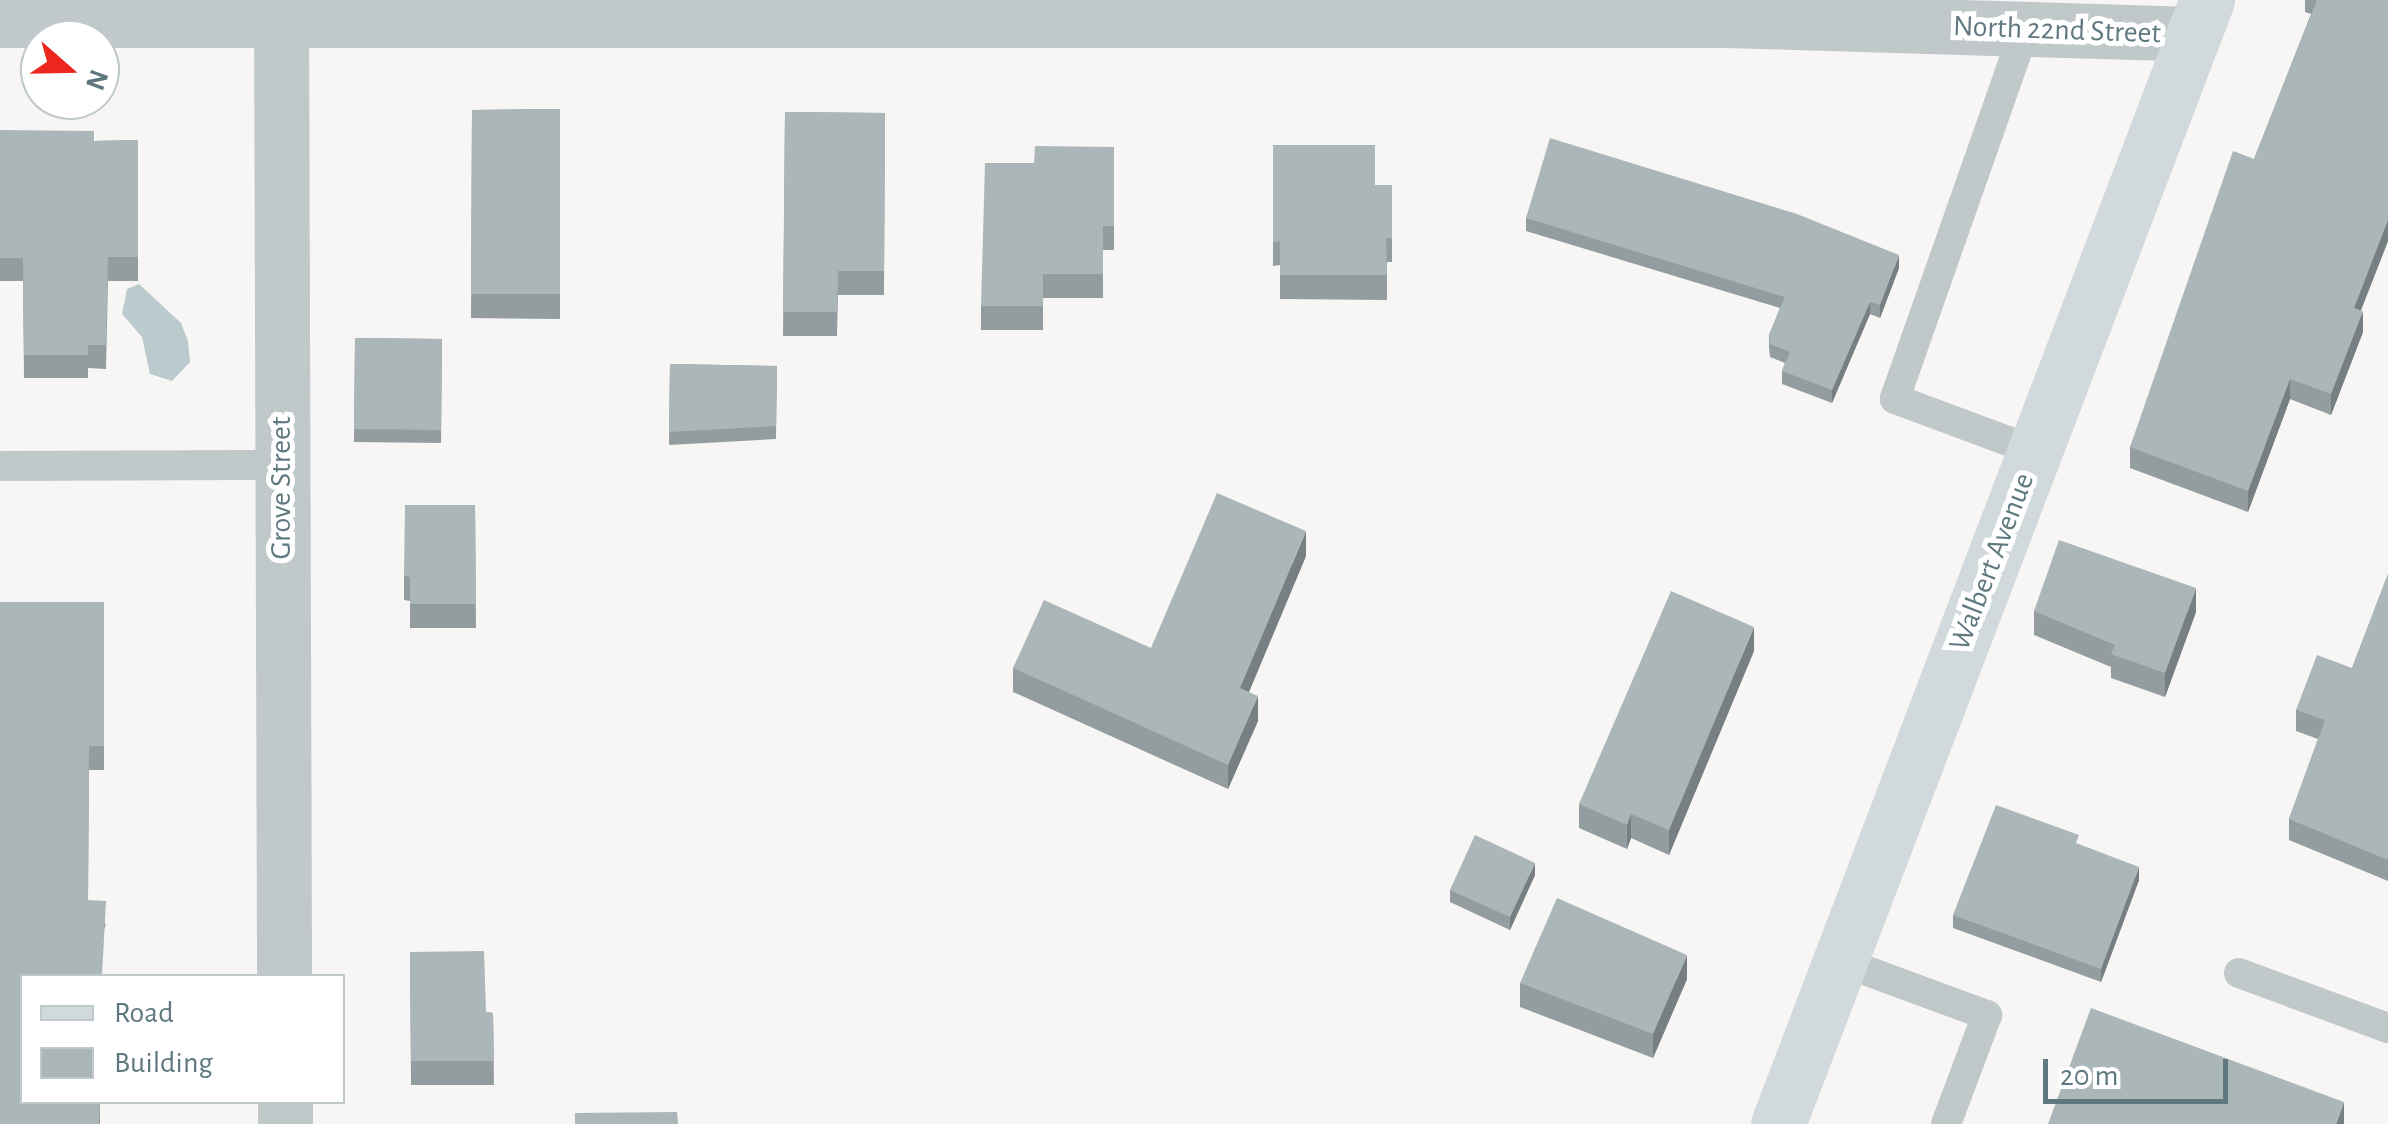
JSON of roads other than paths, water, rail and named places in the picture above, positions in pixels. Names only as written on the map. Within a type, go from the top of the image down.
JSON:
[{"type":"main road","name":"Walbert Avenue","points":[[1778,1124],[2201,17]]},
{"type":"street","name":"North 22nd Street","points":[[0,20],[282,10],[1168,9],[1833,12],[2024,29],[2201,17]]},
{"type":"street","name":"Grove Street","points":[[282,10],[284,974]]},
{"type":"lane","points":[[2024,29],[1895,399],[2034,451]]},
{"type":"lane","points":[[0,466],[280,465]]},
{"type":"lane","points":[[1840,960],[1987,1015],[1946,1124]]},
{"type":"lane","points":[[2239,973],[2388,1028]]}]
